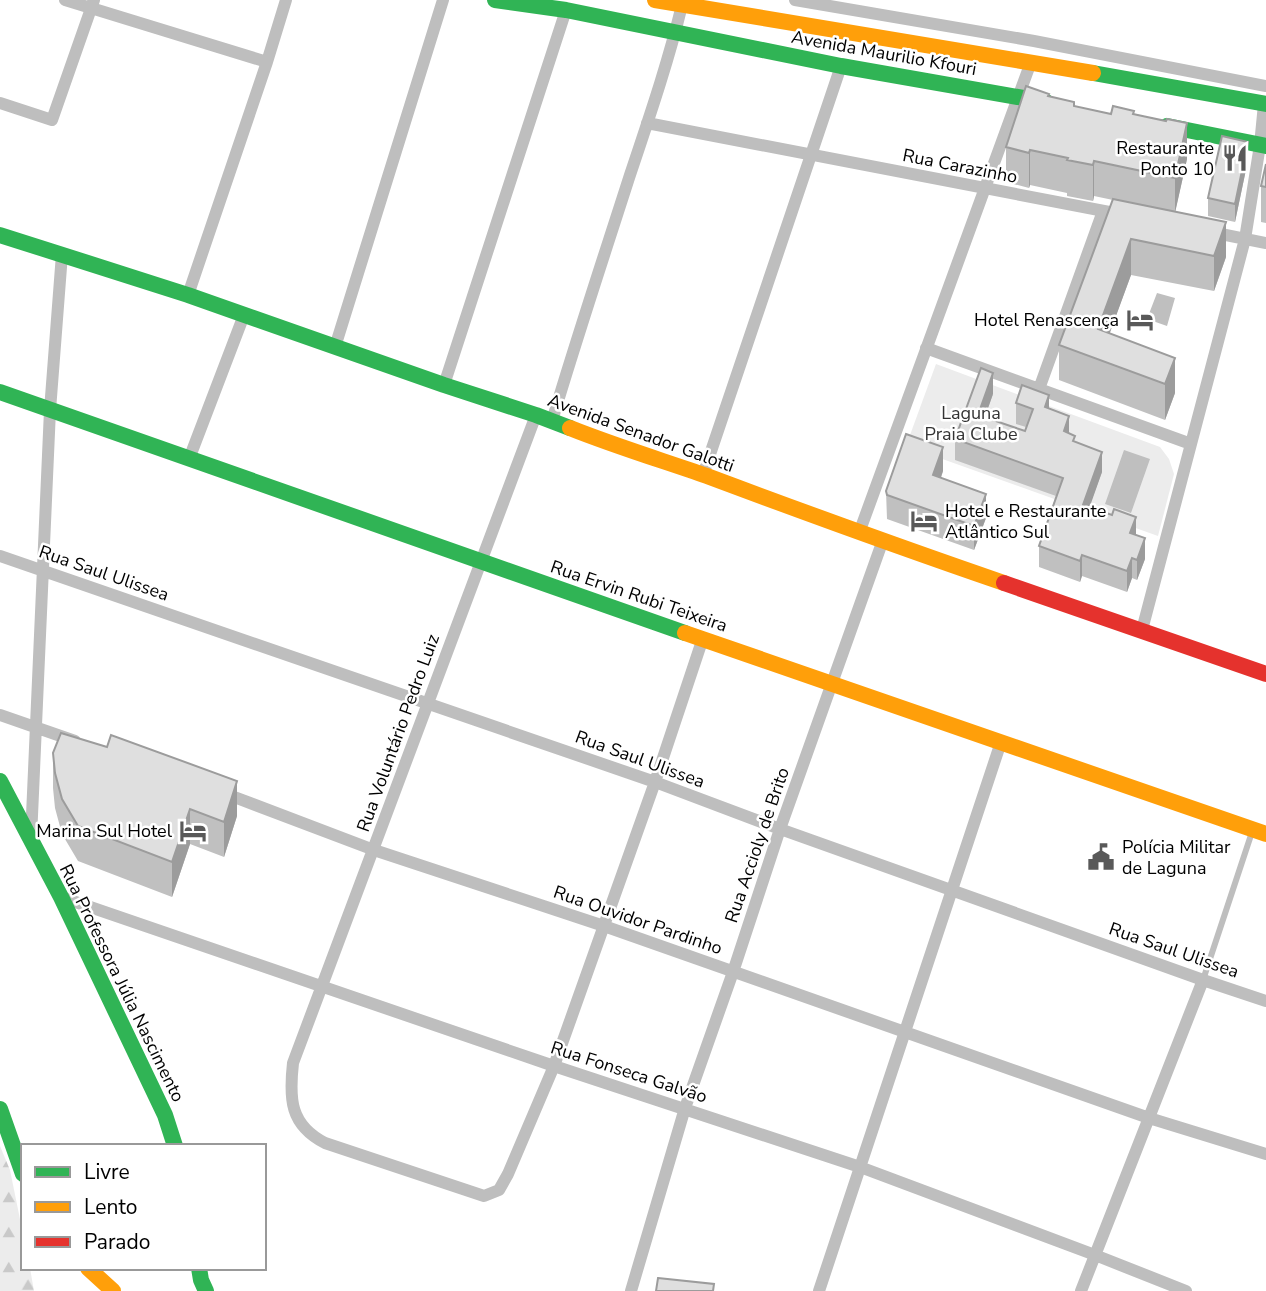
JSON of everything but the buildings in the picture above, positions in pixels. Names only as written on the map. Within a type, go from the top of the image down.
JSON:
[{"type":"main road","name":"Avenida Maurilio Kfouri","points":[[495,0],[566,10],[841,66],[1059,104]]},
{"type":"main road","name":"Avenida Maurilio Kfouri","points":[[655,0],[1265,104]]},
{"type":"main road","points":[[1152,123],[1263,146]]},
{"type":"main road","name":"Avenida Senador Galotti","points":[[0,234],[188,295],[536,415],[859,533],[1266,674]]},
{"type":"main road","name":"Rua Ervin Rubi Teixeira","points":[[0,392],[831,684],[1260,831]]},
{"type":"main road","name":"Rua Professora Júlia Nascimento","points":[[0,782],[61,897],[165,1115],[174,1144]]},
{"type":"main road","points":[[0,1109],[21,1168]]},
{"type":"main road","points":[[90,1270],[113,1291]]},
{"type":"main road","points":[[199,1270],[206,1291]]},
{"type":"street","points":[[65,0],[93,4],[267,62]]},
{"type":"street","points":[[188,295],[286,0]]},
{"type":"street","points":[[335,347],[443,0]]},
{"type":"street","points":[[795,0],[1034,41],[1266,86]]},
{"type":"street","points":[[0,103],[52,120],[93,4]]},
{"type":"street","points":[[552,421],[682,5]]},
{"type":"street","points":[[444,385],[566,10]]},
{"type":"street","points":[[859,533],[1031,62]]},
{"type":"street","points":[[703,475],[841,66]]},
{"type":"street","points":[[1142,630],[1245,239],[1263,146],[1265,104]]},
{"type":"street","name":"Rua Carazinho","points":[[647,124],[1142,219]]},
{"type":"street","points":[[1039,389],[1103,211]]},
{"type":"street","points":[[1193,229],[1266,243]]},
{"type":"street","points":[[31,838],[50,410],[62,254]]},
{"type":"street","points":[[189,459],[244,315]]},
{"type":"street","points":[[926,348],[1191,444]]},
{"type":"street","name":"Rua Voluntário Pedro Luiz","points":[[536,415],[321,986],[293,1063],[290,1089],[293,1109],[302,1126],[313,1136],[326,1143],[484,1196],[499,1190],[508,1174],[554,1066]]},
{"type":"street","name":"Rua Accioly de Brito","points":[[631,1291],[685,1108],[780,829],[883,540]]},
{"type":"street","name":"Rua Saul Ulissea","points":[[0,556],[655,782],[1266,1001]]},
{"type":"street","points":[[554,1066],[703,638]]},
{"type":"street","points":[[0,715],[86,745]]},
{"type":"street","points":[[819,1291],[1000,742]]},
{"type":"street","name":"Rua Ouvidor Pardinho","points":[[212,789],[374,850],[604,926],[1149,1118],[1266,1154]]},
{"type":"street","name":"Rua Fonseca Galvão","points":[[61,897],[554,1066],[860,1167],[1096,1255],[1184,1291]]},
{"type":"street","points":[[1081,1291],[1203,980]]},
{"type":"lane","points":[[1203,980],[1260,831]]},
{"type":"green space","name":"Laguna Praia Clube","points":[[936,364],[1160,447],[1169,459],[1174,474],[1158,536],[906,446]]},
{"type":"green space","points":[[0,1146],[10,1170],[21,1224],[21,1270],[30,1270],[34,1291],[0,1291]]},
{"type":"shaded area","points":[[1157,293],[1175,298],[1167,326],[1147,319]]},
{"type":"shaded area","points":[[1124,450],[1150,459],[1131,513],[1105,504]]},
{"type":"traffic: fast","points":[[495,0],[566,10],[841,66],[1046,102]]},
{"type":"traffic: fast","points":[[1093,73],[1266,104]]},
{"type":"traffic: fast","points":[[1167,126],[1266,146]]},
{"type":"traffic: fast","points":[[0,235],[188,295],[570,428]]},
{"type":"traffic: fast","points":[[0,392],[685,633]]},
{"type":"traffic: fast","points":[[0,781],[61,897],[165,1115],[174,1144]]},
{"type":"traffic: fast","points":[[0,1109],[21,1168]]},
{"type":"traffic: fast","points":[[199,1270],[206,1291]]},
{"type":"traffic: slow","points":[[655,0],[1093,73]]},
{"type":"traffic: slow","points":[[570,428],[1004,583]]},
{"type":"traffic: slow","points":[[685,633],[1266,834]]},
{"type":"traffic: slow","points":[[90,1270],[113,1291]]},
{"type":"traffic: jam","points":[[1004,583],[1266,674]]},
{"type":"place","name":"Restaurante Ponto 10","points":[[1235,158]]},
{"type":"place","name":"Hotel Renascença","points":[[1140,320]]},
{"type":"place","name":"Hotel e Restaurante Atlântico Sul","points":[[924,521]]},
{"type":"place","name":"Marina Sul Hotel","points":[[193,831]]},
{"type":"place","name":"Polícia Militar de Laguna","points":[[1101,857]]}]
